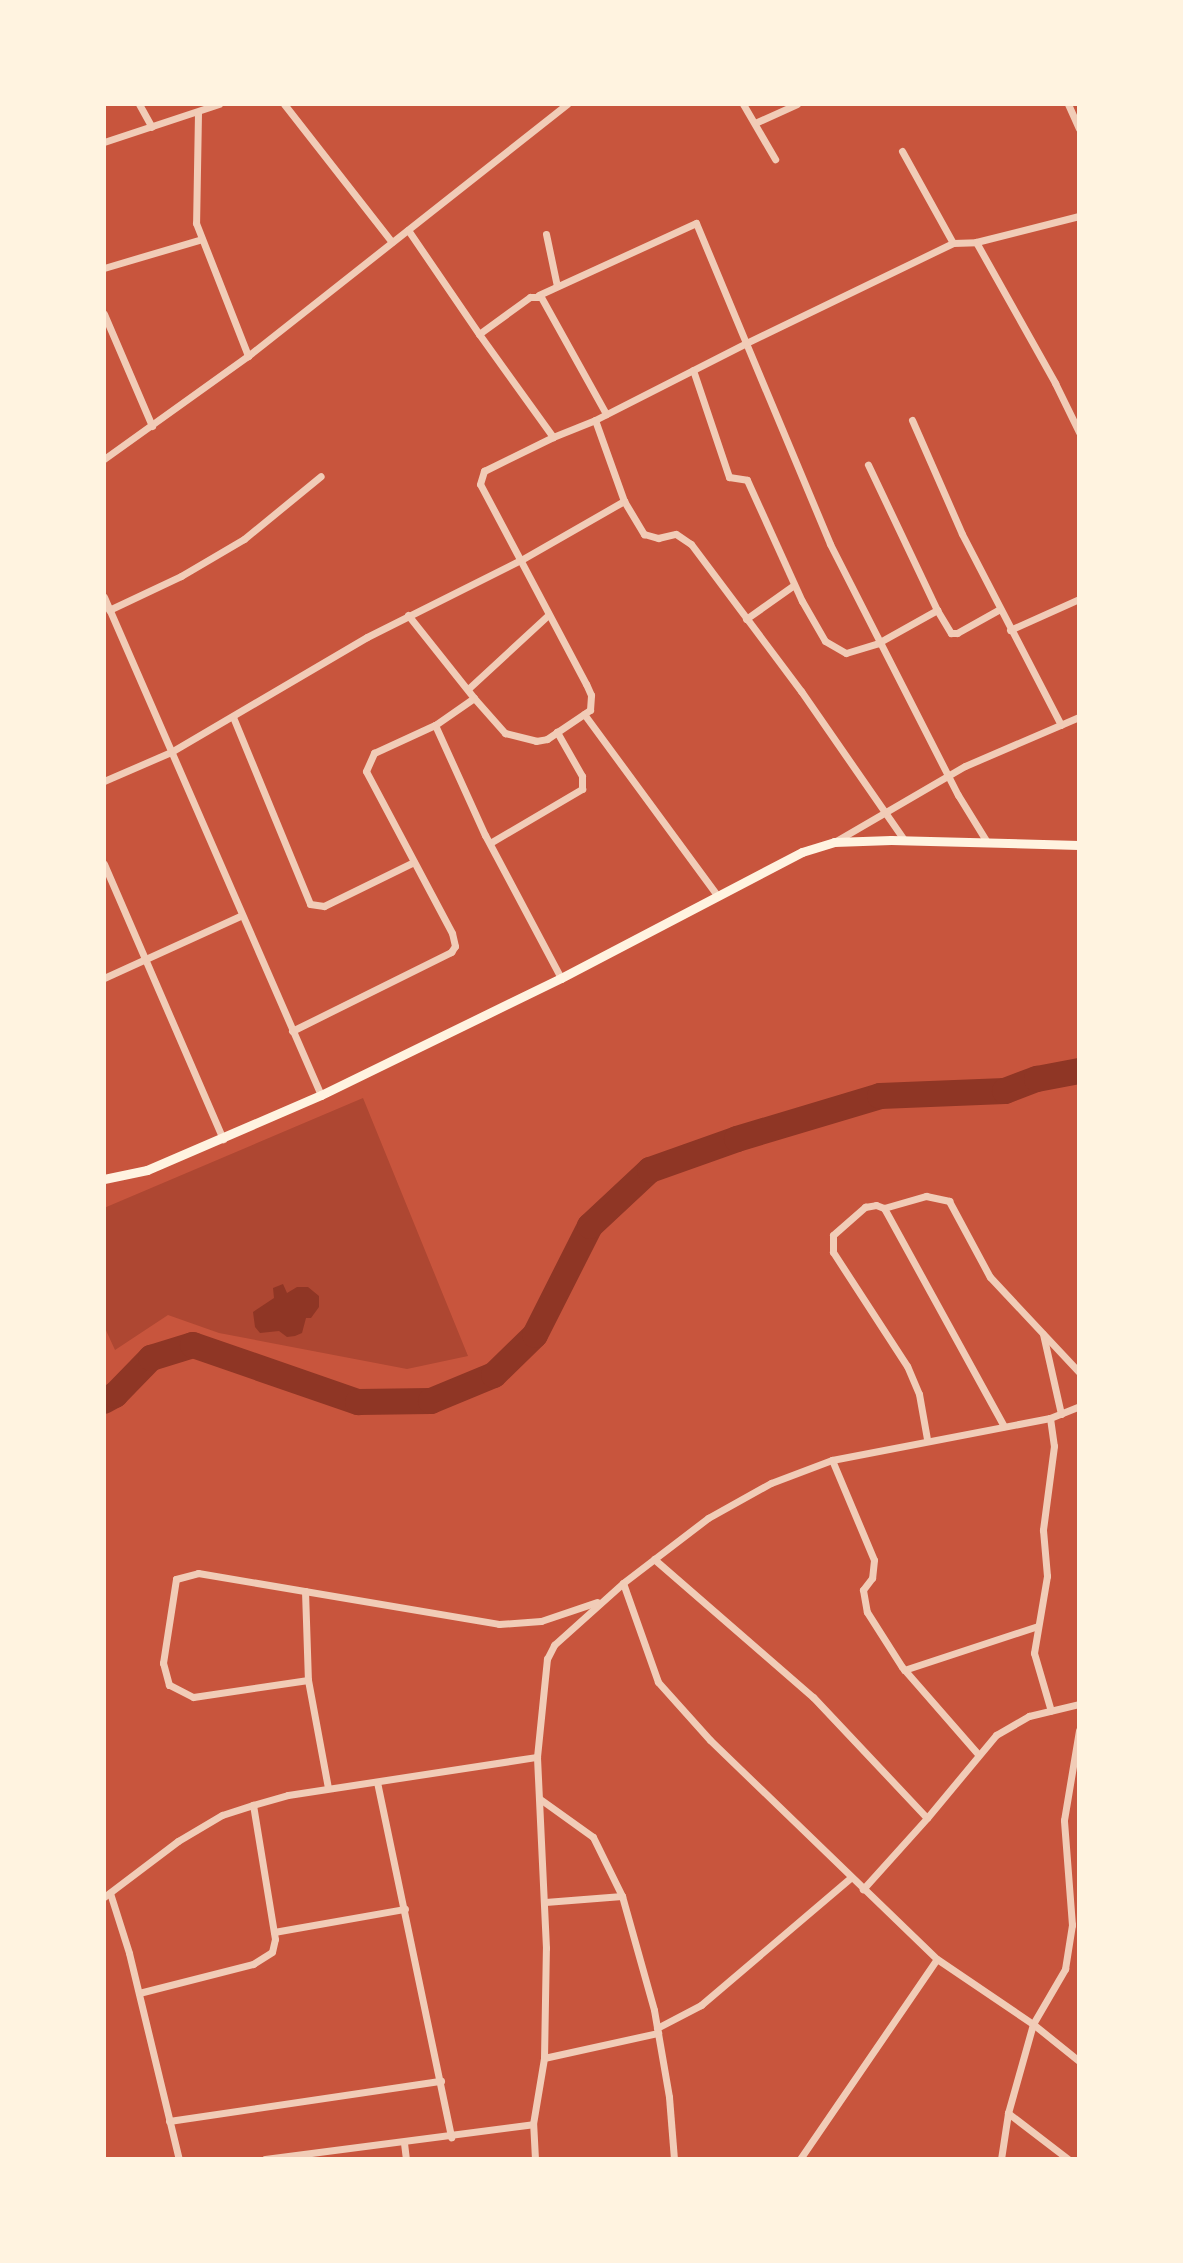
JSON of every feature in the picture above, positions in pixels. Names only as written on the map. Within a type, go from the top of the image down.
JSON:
[{"type":"main road","points":[[104,1179],[130,1175],[223,1139],[321,1095],[561,978],[789,858],[834,842],[904,840],[1079,845]]},
{"type":"street","points":[[139,104],[152,127]]},
{"type":"street","points":[[104,142],[219,104]]},
{"type":"street","points":[[284,104],[392,242]]},
{"type":"street","points":[[104,459],[248,356],[567,104]]},
{"type":"street","points":[[743,104],[775,159]]},
{"type":"street","points":[[755,123],[797,104]]},
{"type":"street","points":[[1068,104],[1079,129]]},
{"type":"street","points":[[198,113],[196,223],[248,356]]},
{"type":"street","points":[[902,151],[953,243]]},
{"type":"street","points":[[408,615],[474,698],[510,735],[536,741],[557,732],[590,710],[591,695],[482,491],[480,476],[553,437],[595,420],[953,243],[976,242],[1079,216]]},
{"type":"street","points":[[479,334],[530,297],[696,223],[830,544],[878,643],[987,842]]},
{"type":"street","points":[[408,230],[553,437]]},
{"type":"street","points":[[546,234],[557,286]]},
{"type":"street","points":[[104,268],[202,239]]},
{"type":"street","points":[[976,242],[1079,432]]},
{"type":"street","points":[[539,295],[606,414]]},
{"type":"street","points":[[104,314],[152,426]]},
{"type":"street","points":[[693,370],[729,477],[734,481],[747,480],[794,585],[825,641],[834,648],[855,653],[937,610]]},
{"type":"street","points":[[595,420],[624,501],[644,534],[658,538],[676,534],[691,544],[904,840]]},
{"type":"street","points":[[912,420],[962,534],[1061,725]]},
{"type":"street","points":[[868,465],[951,633],[957,633],[1000,609]]},
{"type":"street","points":[[109,610],[181,576],[244,539],[321,476]]},
{"type":"street","points":[[104,781],[171,752],[408,615],[521,560],[624,501]]},
{"type":"street","points":[[746,619],[794,585]]},
{"type":"street","points":[[104,597],[240,916],[321,1095]]},
{"type":"street","points":[[1010,630],[1079,599]]},
{"type":"street","points":[[468,689],[547,616]]},
{"type":"street","points":[[292,1031],[451,952],[455,946],[452,933],[371,782],[367,763],[379,749],[435,725],[474,698]]},
{"type":"street","points":[[584,714],[717,895]]},
{"type":"street","points":[[233,717],[310,904],[324,906],[414,862]]},
{"type":"street","points":[[834,842],[949,776],[1079,717]]},
{"type":"street","points":[[435,725],[490,843],[561,978]]},
{"type":"street","points":[[490,843],[582,789],[582,776],[557,732]]},
{"type":"street","points":[[104,864],[223,1139]]},
{"type":"street","points":[[104,978],[240,916]]},
{"type":"street","points":[[927,1439],[919,1394],[907,1366],[833,1252],[831,1241],[865,1207],[884,1208],[926,1196],[949,1201],[990,1277],[1079,1372]]},
{"type":"street","points":[[884,1208],[1004,1426]]},
{"type":"street","points":[[1043,1334],[1061,1414]]},
{"type":"street","points":[[535,2159],[533,2124],[544,2058],[545,1902],[537,1757],[547,1659],[566,1632],[654,1559],[745,1495],[832,1460],[927,1439],[1050,1418],[1079,1406]]},
{"type":"street","points":[[1050,1418],[1054,1446],[1043,1530],[1047,1576],[1035,1661],[1051,1711]]},
{"type":"street","points":[[832,1460],[874,1560],[874,1569],[863,1590],[863,1601],[904,1670],[978,1754]]},
{"type":"street","points":[[654,1559],[813,1697],[927,1818]]},
{"type":"street","points":[[308,1680],[193,1697],[169,1685],[163,1663],[176,1579],[198,1573],[499,1624],[541,1621],[603,1600]]},
{"type":"street","points":[[623,1583],[653,1671],[666,1693],[850,1878],[937,1959],[1033,2024],[1079,2061]]},
{"type":"street","points":[[305,1591],[308,1680],[328,1788]]},
{"type":"street","points":[[904,1670],[1038,1626]]},
{"type":"street","points":[[863,1889],[927,1818],[978,1754],[1014,1723],[1079,1704]]},
{"type":"street","points":[[1001,2159],[1008,2113],[1033,2024],[1065,1969],[1072,1925],[1064,1820],[1079,1730]]},
{"type":"street","points":[[179,2159],[139,1993],[107,1895],[178,1841],[222,1815],[253,1805],[328,1788],[537,1757]]},
{"type":"street","points":[[377,1782],[451,2137]]},
{"type":"street","points":[[540,1799],[593,1837],[622,1896],[658,2030],[674,2159]]},
{"type":"street","points":[[139,1993],[266,1959],[272,1952],[274,1932],[253,1805]]},
{"type":"street","points":[[544,2058],[658,2030],[701,2005],[850,1878]]},
{"type":"street","points":[[545,1902],[622,1896]]},
{"type":"street","points":[[1071,1899],[1079,1906]]},
{"type":"street","points":[[274,1932],[405,1909]]},
{"type":"street","points":[[800,2159],[937,1959]]},
{"type":"street","points":[[169,2121],[441,2081]]},
{"type":"street","points":[[1008,2113],[1068,2159]]},
{"type":"street","points":[[265,2159],[533,2124]]},
{"type":"street","points":[[404,2143],[406,2159]]},
{"type":"shaded area","points":[[363,1098],[468,1356],[407,1369],[219,1333],[168,1315],[115,1350],[104,1326],[104,1208]]},
{"type":"shaded area","points":[[283,1284],[287,1293],[297,1287],[308,1287],[319,1296],[319,1307],[311,1318],[306,1318],[302,1333],[287,1337],[279,1331],[260,1333],[255,1327],[253,1312],[274,1298],[273,1288]]},
{"type":"waterway","points":[[104,1401],[115,1395],[151,1358],[193,1345],[358,1402],[431,1401],[494,1375],[535,1335],[590,1226],[650,1170],[737,1139],[880,1096],[1005,1091],[1037,1079],[1079,1071]]}]
